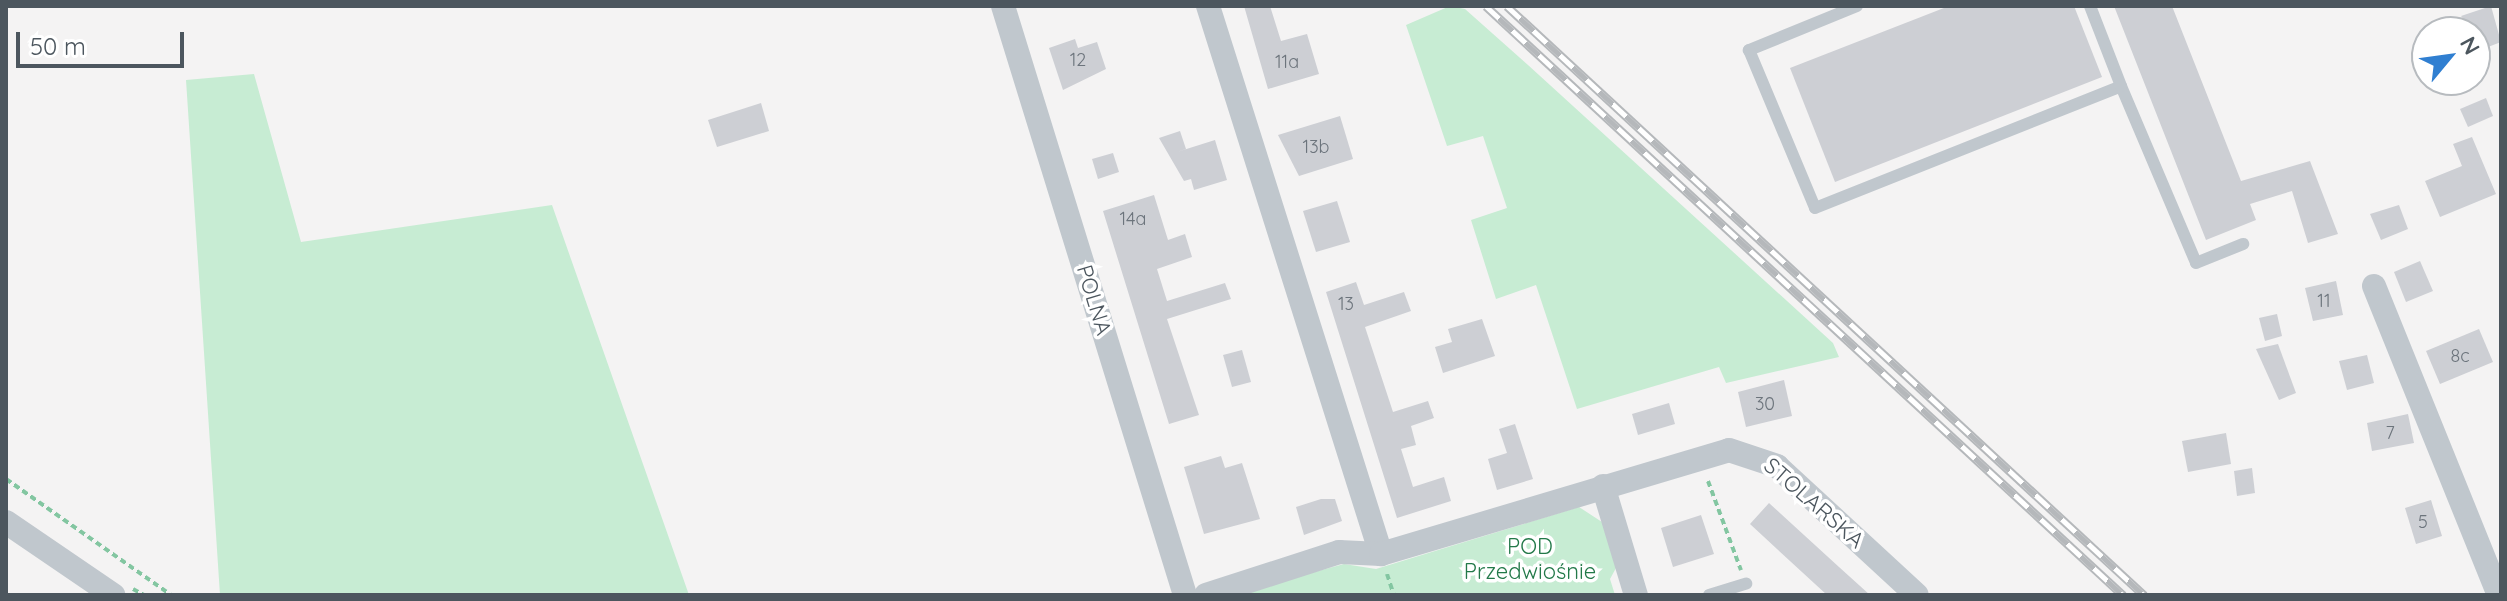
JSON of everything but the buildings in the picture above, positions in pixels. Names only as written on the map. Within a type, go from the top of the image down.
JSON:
[{"type":"street","name":"POLNA","points":[[1003,6],[1185,595]]},
{"type":"street","points":[[1208,6],[1383,561]]},
{"type":"street","points":[[2374,286],[2499,595]]},
{"type":"street","name":"STOLARSKA","points":[[1603,486],[1729,450],[1767,459],[1917,595]]},
{"type":"street","points":[[1206,595],[1339,552],[1383,561],[1603,486],[1636,595]]},
{"type":"street","points":[[6,522],[113,595]]},
{"type":"lane","points":[[1857,6],[1749,50],[1815,208],[2121,86]]},
{"type":"lane","points":[[2090,6],[2196,263],[2243,244]]},
{"type":"lane","points":[[1709,595],[1746,584]]},
{"type":"path","points":[[1700,456],[1746,584]]},
{"type":"path","points":[[6,479],[171,595]]},
{"type":"path","points":[[1383,561],[1394,595]]},
{"type":"green space","points":[[1450,6],[1465,9],[1528,65],[1833,343],[1839,357],[1726,383],[1719,367],[1577,409],[1536,285],[1496,299],[1471,220],[1507,208],[1483,136],[1447,146],[1406,25]]},
{"type":"green space","points":[[254,74],[301,242],[552,205],[689,595],[220,595],[186,80]]},
{"type":"green space","name":"POD Przedwiośnie","points":[[1579,507],[1602,522],[1616,568],[1610,579],[1615,595],[1230,595],[1344,564],[1376,569]]},
{"type":"railway","points":[[1486,6],[2123,595]]},
{"type":"railway","points":[[1507,6],[2144,595]]}]
